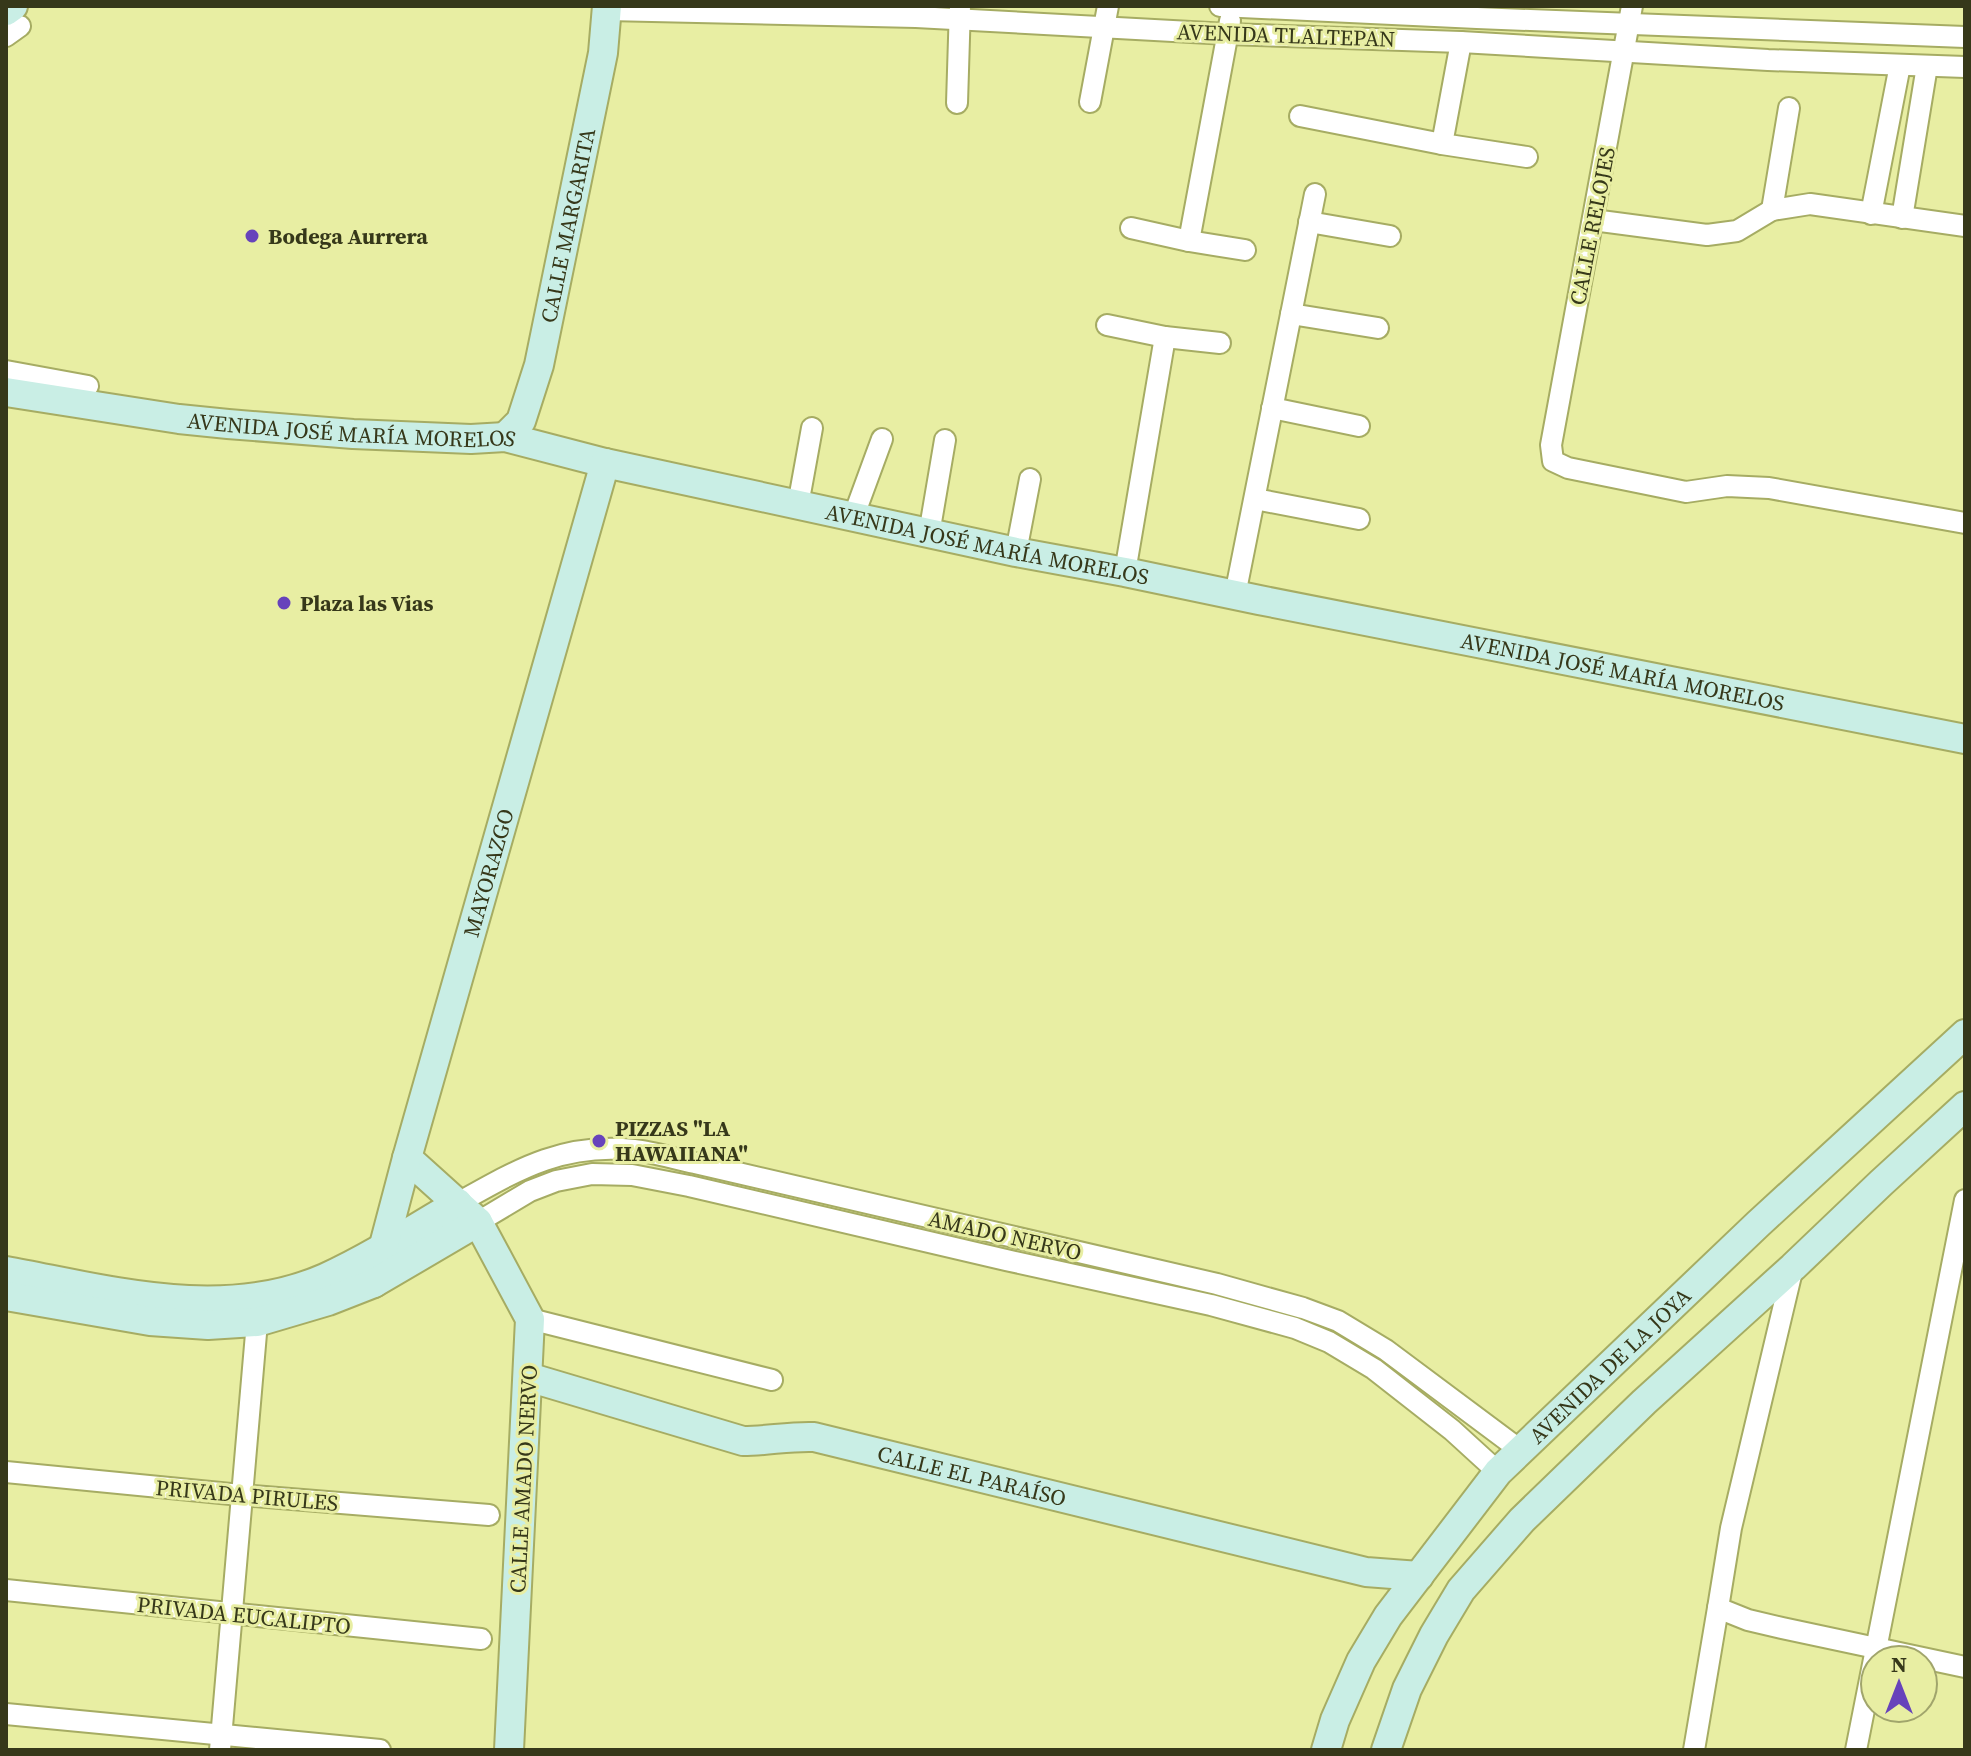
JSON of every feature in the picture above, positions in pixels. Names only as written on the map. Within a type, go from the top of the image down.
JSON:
[{"type":"main road","name":"CALLE MARGARITA","points":[[505,437],[521,421],[539,365],[603,53],[607,8]]},
{"type":"main road","name":"AVENIDA JOSÉ MARÍA MORELOS","points":[[6,392],[228,424],[353,434],[471,439],[505,437],[605,463],[1016,552],[1965,739]]},
{"type":"main road","name":"MAYORAZGO","points":[[374,1283],[605,463]]},
{"type":"main road","name":"AVENIDA DE LA JOYA","points":[[1326,1750],[1335,1720],[1361,1661],[1388,1616],[1498,1472],[1758,1224],[1965,1034]]},
{"type":"main road","points":[[1386,1750],[1407,1689],[1434,1635],[1461,1590],[1522,1520],[1644,1402],[1965,1106]]},
{"type":"main road","points":[[407,1158],[468,1213],[530,1319]]},
{"type":"main road","points":[[6,1296],[52,1292],[207,1301],[277,1293],[324,1279],[384,1246],[468,1213]]},
{"type":"main road","points":[[6,1271],[52,1292],[150,1321],[208,1325],[257,1322],[328,1301],[374,1283],[468,1213]]},
{"type":"main road","name":"CALLE AMADO NERVO","points":[[509,1750],[530,1319]]},
{"type":"main road","name":"CALLE EL PARAÍSO","points":[[528,1377],[743,1441],[814,1437],[1366,1572],[1419,1576]]},
{"type":"street","name":"AVENIDA TLALTEPAN","points":[[1220,6],[1630,15],[1770,28],[1965,37]]},
{"type":"street","points":[[1189,241],[1232,6]]},
{"type":"street","name":"AVENIDA TLALTEPAN","points":[[607,8],[1106,16],[1228,34],[1461,42],[1768,60],[1965,67]]},
{"type":"street","points":[[957,103],[959,13]]},
{"type":"street","name":"CALLE RELOJES","points":[[1630,15],[1551,445],[1553,461],[1568,468],[1686,492],[1727,486],[1769,488],[1965,523]]},
{"type":"street","points":[[1090,102],[1106,16]]},
{"type":"street","points":[[1768,60],[1770,28]]},
{"type":"street","points":[[1442,144],[1461,42]]},
{"type":"street","points":[[1871,214],[1900,65]]},
{"type":"street","points":[[1902,218],[1927,66]]},
{"type":"street","points":[[1772,210],[1789,108]]},
{"type":"street","points":[[1300,116],[1527,157]]},
{"type":"street","points":[[1235,595],[1315,194]]},
{"type":"street","points":[[1593,220],[1707,235],[1737,231],[1772,210],[1810,204],[1965,226]]},
{"type":"street","points":[[1309,222],[1390,236]]},
{"type":"street","points":[[1131,228],[1245,250]]},
{"type":"street","points":[[1291,314],[1378,328]]},
{"type":"street","points":[[1107,325],[1165,337],[1220,343]]},
{"type":"street","points":[[1125,572],[1165,337]]},
{"type":"street","points":[[6,371],[88,386]]},
{"type":"street","points":[[1272,408],[1359,426]]},
{"type":"street","points":[[798,505],[812,428]]},
{"type":"street","points":[[853,518],[882,439]]},
{"type":"street","points":[[929,534],[945,440]]},
{"type":"street","points":[[1016,552],[1030,479]]},
{"type":"street","points":[[1255,499],[1359,519]]},
{"type":"street","name":"AMADO NERVO","points":[[468,1213],[519,1169],[550,1157],[591,1150],[633,1150],[695,1163],[1217,1284],[1303,1308],[1338,1321],[1386,1350],[1520,1450]]},
{"type":"street","name":"AMADO NERVO","points":[[468,1213],[556,1181],[592,1174],[632,1175],[1211,1305],[1295,1328],[1329,1342],[1374,1369],[1452,1430],[1498,1472]]},
{"type":"street","points":[[1877,1644],[1965,1200]]},
{"type":"street","points":[[1694,1750],[1731,1528],[1793,1267]]},
{"type":"street","points":[[530,1319],[772,1380]]},
{"type":"street","points":[[221,1742],[257,1322]]},
{"type":"street","name":"PRIVADA PIRULES","points":[[6,1472],[489,1515]]},
{"type":"street","name":"PRIVADA EUCALIPTO","points":[[6,1590],[481,1639]]},
{"type":"street","points":[[1718,1608],[1748,1620],[1859,1644]]},
{"type":"street","points":[[1939,1661],[1965,1667]]},
{"type":"street","points":[[6,1714],[221,1742],[380,1750]]},
{"type":"street","points":[[1856,1750],[1861,1724]]},
{"type":"place","name":"Bodega Aurrera","points":[[252,236]]},
{"type":"place","name":"Plaza las Vias","points":[[284,603]]},
{"type":"place","name":"PIZZAS \"LA HAWAIIANA\"","points":[[599,1141]]}]
